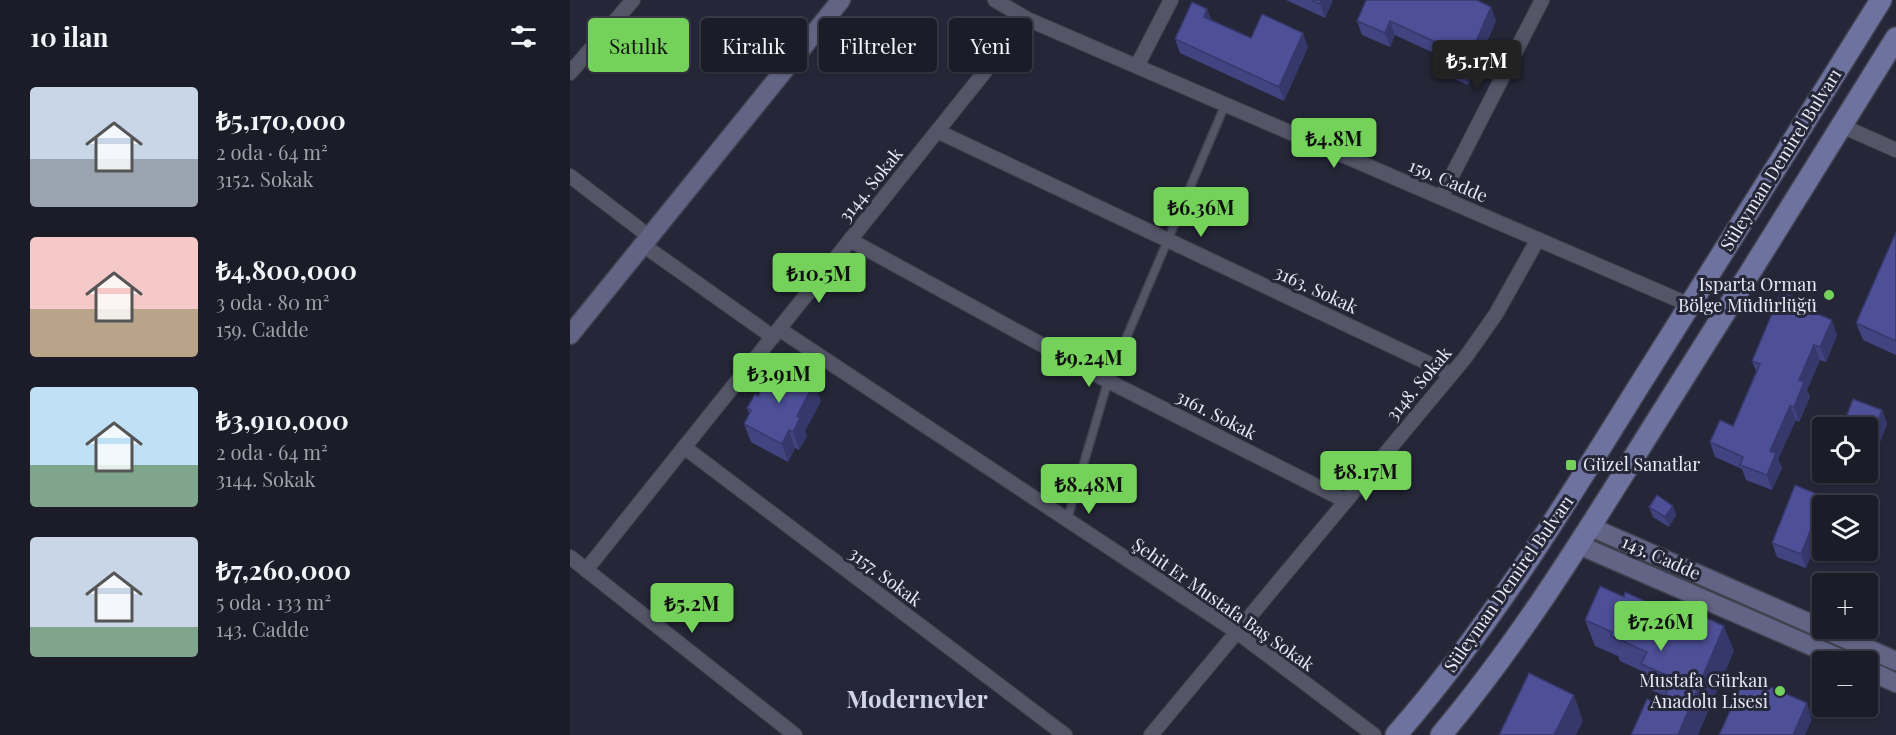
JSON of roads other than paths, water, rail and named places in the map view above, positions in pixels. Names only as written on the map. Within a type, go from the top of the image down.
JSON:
[{"type":"main road","name":"Süleyman Demirel Bulvarı","points":[[1396,735],[1427,700],[1498,606],[1572,493],[1881,0]]},
{"type":"main road","points":[[1441,735],[1513,644],[1591,527],[1896,38]]},
{"type":"street","points":[[570,73],[633,0]]},
{"type":"street","points":[[570,335],[841,0]]},
{"type":"street","name":"159. Cadde","points":[[995,0],[1025,18]]},
{"type":"street","points":[[1137,66],[1171,0]]},
{"type":"street","points":[[1441,197],[1542,0]]},
{"type":"street","name":"159. Cadde","points":[[1032,21],[1690,304]]},
{"type":"street","name":"3144. Sokak","points":[[586,570],[984,72]]},
{"type":"street","points":[[1842,126],[1896,150]]},
{"type":"street","name":"3163. Sokak","points":[[937,131],[1451,374]]},
{"type":"street","name":"Şehit Er Mustafa Baş Sokak","points":[[570,176],[647,241],[776,333],[1237,632],[1374,735]]},
{"type":"street","name":"3148. Sokak","points":[[1151,735],[1451,374],[1496,314],[1538,239]]},
{"type":"street","name":"3161. Sokak","points":[[850,240],[1108,381],[1346,501]]},
{"type":"street","name":"3157. Sokak","points":[[684,447],[1065,735]]},
{"type":"street","name":"143. Cadde","points":[[1591,527],[1896,661]]},
{"type":"street","name":"143. Cadde","points":[[1579,545],[1823,651]]},
{"type":"street","points":[[570,557],[795,735]]},
{"type":"street","points":[[1878,674],[1896,682]]},
{"type":"lane","points":[[1067,520],[1108,381],[1225,105]]},
{"type":"place","name":"Isparta Orman Bölge Müdürlüğü","points":[[1829,295]]},
{"type":"place","name":"Güzel Sanatlar","points":[[1571,465]]},
{"type":"place","name":"Mustafa Gürkan Anadolu Lisesi","points":[[1780,691]]},
{"type":"district","name":"Modernevler","points":[[917,700]]}]
